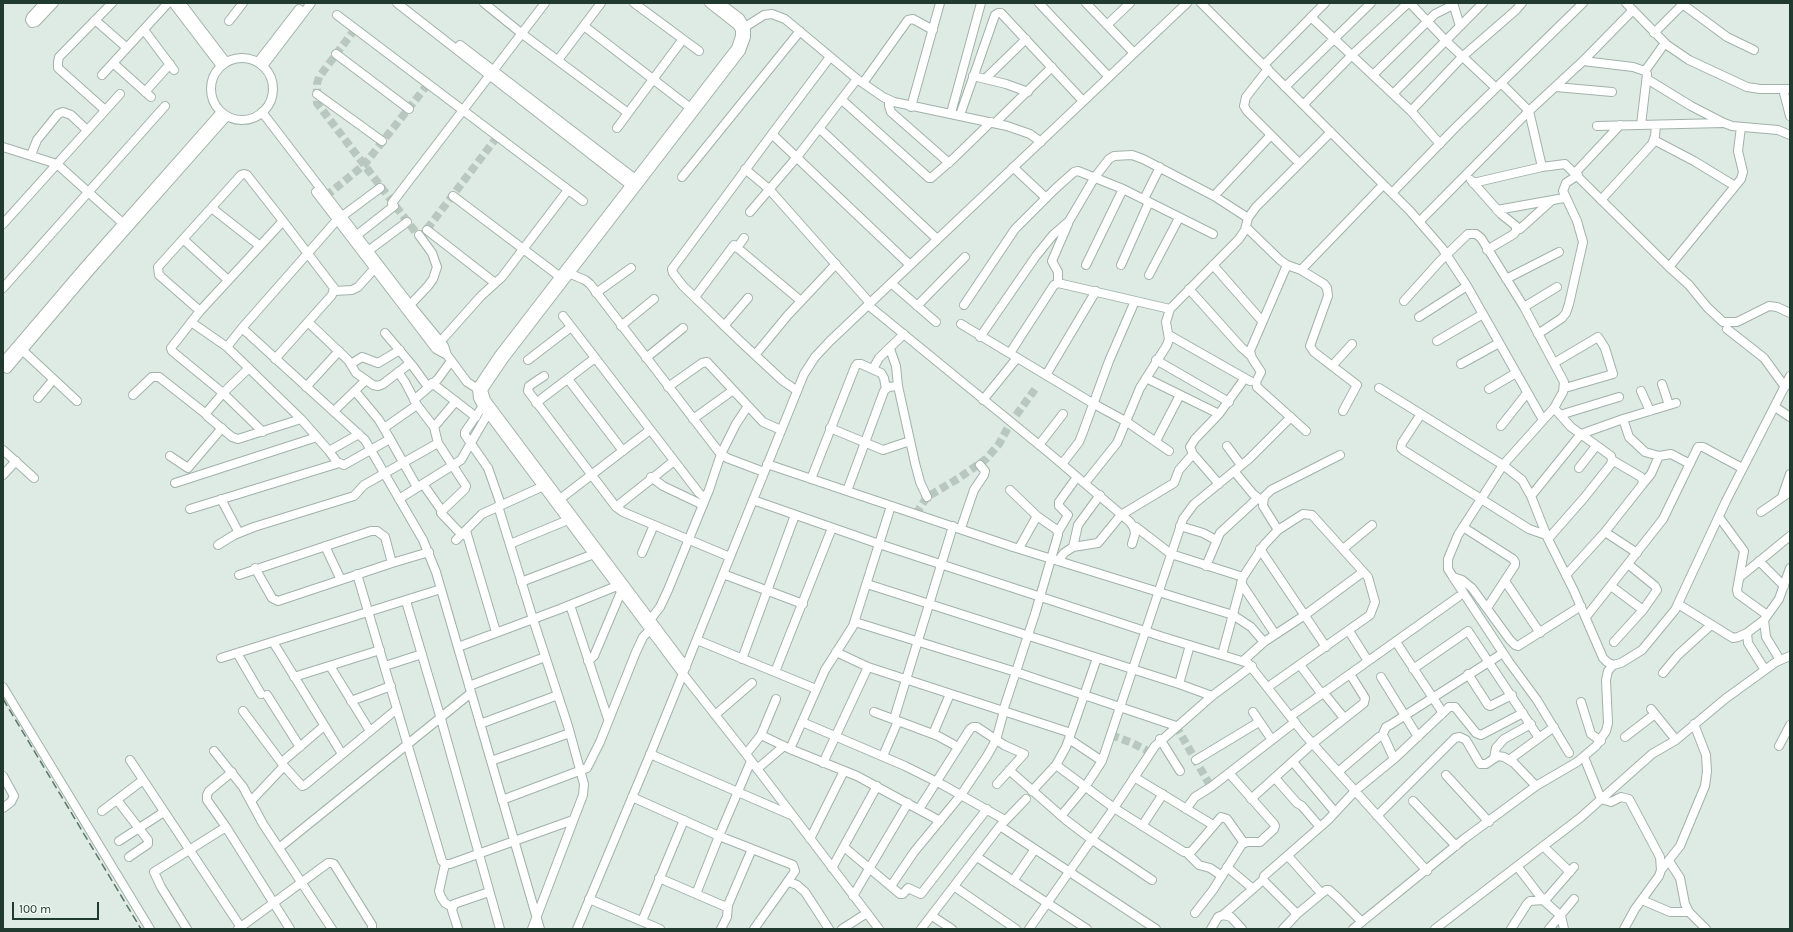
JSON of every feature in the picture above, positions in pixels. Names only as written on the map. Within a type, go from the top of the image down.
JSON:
[{"type":"street","points":[[44,3],[31,17],[30,20],[32,23],[36,22],[54,3]]},
{"type":"street","points":[[105,110],[58,68],[58,62],[59,57],[112,3]]},
{"type":"street","points":[[102,75],[168,3]]},
{"type":"street","points":[[173,3],[223,64]]},
{"type":"street","points":[[181,3],[223,64]]},
{"type":"street","points":[[229,21],[243,3]]},
{"type":"street","points":[[261,64],[304,3]]},
{"type":"street","points":[[261,64],[311,3]]},
{"type":"street","points":[[397,3],[492,73]]},
{"type":"street","points":[[405,3],[634,184]]},
{"type":"street","points":[[357,235],[393,204],[545,3]]},
{"type":"street","points":[[558,60],[601,3]]},
{"type":"street","points":[[634,3],[699,51]]},
{"type":"street","points":[[709,3],[743,29]]},
{"type":"street","points":[[720,3],[740,18],[743,29]]},
{"type":"street","points":[[912,107],[940,3]]},
{"type":"street","points":[[951,113],[981,3]]},
{"type":"street","points":[[1107,25],[1130,3]]},
{"type":"street","points":[[1201,3],[1304,104],[1420,222],[1447,256],[1466,286],[1543,420]]},
{"type":"street","points":[[1286,87],[1371,3]]},
{"type":"street","points":[[1304,104],[1352,55],[1409,3],[1462,58],[1529,111],[1542,167]]},
{"type":"street","points":[[1392,94],[1483,3]]},
{"type":"street","points":[[1411,111],[1462,58],[1522,3]]},
{"type":"street","points":[[1392,193],[1498,85],[1583,3]]},
{"type":"street","points":[[1626,3],[1665,43],[1689,60],[1736,84],[1760,89],[1786,89],[1790,116]]},
{"type":"street","points":[[1654,33],[1682,3],[1727,37],[1754,50]]},
{"type":"street","points":[[488,4],[521,33],[628,113]]},
{"type":"street","points":[[1090,4],[1107,25],[1134,53]]},
{"type":"street","points":[[1299,163],[1244,106],[1246,97],[1266,67],[1323,4]]},
{"type":"street","points":[[1372,75],[1438,12],[1453,4],[1460,26]]},
{"type":"street","points":[[1045,5],[1109,76]]},
{"type":"street","points":[[577,929],[684,671],[796,390],[815,357],[937,239],[1084,101],[1182,5]]},
{"type":"street","points":[[1420,222],[1529,111],[1583,61],[1633,10]]},
{"type":"street","points":[[960,115],[995,14],[1001,13],[1084,101]]},
{"type":"street","points":[[651,625],[619,589],[568,520],[546,485],[478,398],[480,391],[499,355],[565,275],[692,109],[736,48],[743,29],[764,14],[772,14],[785,19],[860,81],[889,100],[912,107],[951,113],[993,122],[1030,134],[1041,142]]},
{"type":"street","points":[[337,15],[583,201]]},
{"type":"street","points":[[1311,16],[1411,111],[1440,144]]},
{"type":"street","points":[[750,212],[797,157],[842,100],[860,81],[908,20],[913,19],[933,30]]},
{"type":"street","points":[[95,20],[127,48]]},
{"type":"street","points":[[584,26],[692,109]]},
{"type":"street","points":[[113,63],[148,94],[172,67],[144,30]]},
{"type":"street","points":[[682,176],[800,31]]},
{"type":"street","points":[[617,128],[683,39]]},
{"type":"street","points":[[986,78],[1026,39]]},
{"type":"street","points":[[1645,71],[1665,43]]},
{"type":"street","points":[[336,54],[409,109]]},
{"type":"street","points":[[796,390],[782,381],[694,296],[673,273],[673,266],[830,57]]},
{"type":"street","points":[[240,58],[249,59],[261,64],[270,75],[273,90],[269,104],[260,114],[244,120],[224,114],[214,103],[211,89],[214,74],[223,64],[240,58]]},
{"type":"street","points":[[1583,61],[1633,67],[1645,71]]},
{"type":"street","points":[[842,100],[929,178],[949,163],[1028,92],[1052,67]]},
{"type":"street","points":[[1642,125],[1647,79],[1647,74],[1645,71]]},
{"type":"street","points":[[973,76],[986,78],[1017,87],[1028,92]]},
{"type":"street","points":[[1647,79],[1684,102],[1724,123],[1741,127],[1778,130],[1790,135]]},
{"type":"street","points":[[1556,87],[1612,92]]},
{"type":"street","points":[[3,224],[120,94]]},
{"type":"street","points":[[317,94],[382,142]]},
{"type":"street","points":[[889,100],[891,112],[949,163]]},
{"type":"street","points":[[3,288],[165,106]]},
{"type":"street","points":[[31,155],[37,140],[58,114],[63,112],[71,115],[87,130]]},
{"type":"street","points":[[3,366],[7,369],[20,348],[224,114]]},
{"type":"street","points":[[260,114],[340,218],[374,269],[436,349],[449,358]]},
{"type":"street","points":[[1597,126],[1724,123]]},
{"type":"street","points":[[1601,200],[1654,140],[1656,125]]},
{"type":"street","points":[[1538,334],[1566,313],[1582,249],[1583,236],[1564,198],[1563,187],[1620,126]]},
{"type":"street","points":[[1669,267],[1741,179],[1744,172],[1738,151],[1741,127]]},
{"type":"street","points":[[819,128],[937,239]]},
{"type":"street","points":[[1086,483],[1110,454],[1127,422],[1133,403],[1146,378],[1156,360],[1167,345],[1168,334],[1166,322],[1170,309],[1239,239],[1246,227],[1248,218],[1256,207],[1331,132]]},
{"type":"street","points":[[772,134],[910,265]]},
{"type":"street","points":[[1214,196],[1271,135]]},
{"type":"street","points":[[1654,140],[1694,161],[1735,186]]},
{"type":"street","points":[[3,147],[57,164],[125,226]]},
{"type":"street","points":[[1058,283],[1058,272],[1053,264],[1053,257],[1069,221],[1095,177],[1109,159],[1123,155],[1132,156],[1160,167],[1214,196],[1248,218]]},
{"type":"street","points":[[1473,183],[1542,167],[1563,164],[1576,174],[1669,267],[1693,288],[1707,307],[1722,322],[1737,322],[1769,306],[1777,307],[1790,313]]},
{"type":"street","points":[[1013,167],[1046,198]]},
{"type":"street","points":[[1121,265],[1160,167]]},
{"type":"street","points":[[745,169],[769,189],[836,264],[869,304],[983,400],[1086,483],[1130,522],[1134,528],[1135,534],[1132,544]]},
{"type":"street","points":[[964,305],[1015,229],[1074,172],[1083,171],[1123,189],[1213,234]]},
{"type":"street","points":[[200,311],[158,273],[158,268],[241,175],[244,174],[247,175],[284,221],[333,285],[334,291],[275,359]]},
{"type":"street","points":[[1467,174],[1497,210],[1516,226],[1516,231],[1514,234],[1487,250]]},
{"type":"street","points":[[1301,270],[1383,185]]},
{"type":"street","points":[[227,347],[242,328],[340,218],[380,188]]},
{"type":"street","points":[[1086,265],[1123,189]]},
{"type":"street","points":[[440,342],[481,296],[495,283],[523,250],[568,190]]},
{"type":"street","points":[[453,196],[523,250],[565,275],[585,280],[721,454],[727,458],[764,472]]},
{"type":"street","points":[[1497,210],[1564,198]]},
{"type":"street","points":[[1520,229],[1551,200]]},
{"type":"street","points":[[213,208],[260,246]]},
{"type":"street","points":[[340,218],[357,235],[410,306],[440,342],[449,358],[467,382],[480,391]]},
{"type":"street","points":[[1149,275],[1179,218]]},
{"type":"street","points":[[263,432],[224,393],[172,351],[172,345],[228,280],[284,221]]},
{"type":"street","points":[[980,337],[1036,256],[1053,236],[1069,221]]},
{"type":"street","points":[[368,251],[407,222]]},
{"type":"street","points":[[1246,227],[1286,265],[1301,270],[1324,284],[1327,288],[1328,296],[1310,346],[1314,352],[1357,385],[1343,411]]},
{"type":"street","points":[[427,230],[495,283]]},
{"type":"street","points":[[1404,301],[1468,234],[1473,233],[1481,238],[1487,250],[1524,307],[1564,382],[1565,388],[1554,408],[1503,465],[1463,527],[1448,559],[1448,569],[1503,653],[1537,700],[1569,753]]},
{"type":"street","points":[[410,306],[430,282],[437,267],[432,253],[419,235]]},
{"type":"street","points":[[737,248],[744,238]]},
{"type":"street","points":[[184,239],[228,280]]},
{"type":"street","points":[[694,296],[734,245],[801,301]]},
{"type":"street","points":[[1506,279],[1559,252]]},
{"type":"street","points":[[917,306],[965,257]]},
{"type":"street","points":[[755,355],[801,301],[836,264]]},
{"type":"street","points":[[1213,265],[1262,321]]},
{"type":"street","points":[[1250,355],[1251,347],[1286,265]]},
{"type":"street","points":[[596,293],[630,268]]},
{"type":"street","points":[[334,291],[345,291],[358,287],[374,269]]},
{"type":"street","points":[[891,283],[936,322]]},
{"type":"street","points":[[983,400],[1013,356],[1054,285],[1058,283],[1170,309]]},
{"type":"street","points":[[1419,318],[1466,286]]},
{"type":"street","points":[[1524,307],[1558,287]]},
{"type":"street","points":[[1189,289],[1250,355],[1261,372],[1256,385]]},
{"type":"street","points":[[1046,375],[1096,291]]},
{"type":"street","points":[[724,326],[748,298]]},
{"type":"street","points":[[621,326],[654,299]]},
{"type":"street","points":[[1062,464],[1078,442],[1094,404],[1109,361],[1135,301]]},
{"type":"street","points":[[1437,341],[1483,314]]},
{"type":"street","points":[[563,316],[704,501]]},
{"type":"street","points":[[191,322],[227,347],[250,368],[301,419],[337,462],[344,465],[390,440]]},
{"type":"street","points":[[308,322],[339,351],[351,364],[356,373],[373,384],[381,386],[407,364],[411,364]]},
{"type":"street","points":[[961,324],[980,337],[1127,422],[1169,451]]},
{"type":"street","points":[[528,360],[571,327]]},
{"type":"street","points":[[242,328],[359,434],[371,450],[430,552],[540,929]]},
{"type":"street","points":[[646,358],[683,328]]},
{"type":"street","points":[[1727,329],[1764,358],[1785,387]]},
{"type":"street","points":[[385,333],[430,385],[456,401],[476,417]]},
{"type":"street","points":[[873,369],[879,358],[904,334]]},
{"type":"street","points":[[1168,334],[1256,385],[1306,431]]},
{"type":"street","points":[[1554,362],[1598,337],[1605,348],[1614,374],[1565,388]]},
{"type":"street","points":[[1461,364],[1499,343]]},
{"type":"street","points":[[1332,366],[1352,344]]},
{"type":"street","points":[[20,348],[77,401]]},
{"type":"street","points":[[890,349],[896,366],[898,386],[920,482],[927,497]]},
{"type":"street","points":[[351,364],[362,357],[378,363],[400,350]]},
{"type":"street","points":[[306,387],[339,351]]},
{"type":"street","points":[[384,428],[416,402],[430,385],[443,373],[449,358]]},
{"type":"street","points":[[536,404],[595,358]]},
{"type":"street","points":[[1156,360],[1229,402]]},
{"type":"street","points":[[668,387],[702,363],[706,362],[710,364],[732,391],[763,422],[781,430]]},
{"type":"street","points":[[810,479],[854,366],[861,364],[883,375],[886,389],[847,491]]},
{"type":"street","points":[[206,414],[224,393],[250,368]]},
{"type":"street","points":[[398,372],[416,402],[434,427],[438,443],[454,466],[466,488],[442,511]]},
{"type":"street","points":[[1489,389],[1516,373]]},
{"type":"street","points":[[133,395],[155,376],[206,414],[232,437],[238,439],[301,419]]},
{"type":"street","points":[[544,376],[528,388],[536,404],[616,507],[622,512],[730,557]]},
{"type":"street","points":[[1283,929],[1321,892],[1326,890],[1329,890],[1358,927],[1456,846],[1536,786],[1584,757],[1601,741],[1608,723],[1606,680],[1608,671],[1613,665],[1621,663],[1642,650],[1668,620],[1678,604],[1742,468],[1790,376]]},
{"type":"street","points":[[1146,378],[1219,414]]},
{"type":"street","points":[[1219,484],[1193,454],[1191,450],[1192,442],[1219,414],[1246,378]]},
{"type":"street","points":[[568,379],[623,451]]},
{"type":"street","points":[[38,398],[53,380]]},
{"type":"street","points":[[334,411],[366,380]]},
{"type":"street","points":[[1532,496],[1581,434],[1623,419],[1673,404],[1662,384]]},
{"type":"street","points":[[886,389],[898,386]]},
{"type":"street","points":[[1379,388],[1503,465],[1522,480],[1532,496],[1547,537],[1581,606],[1603,658],[1613,665]]},
{"type":"street","points":[[1641,390],[1650,411]]},
{"type":"street","points":[[355,391],[384,428],[403,463],[442,511],[442,516],[462,535],[496,632]]},
{"type":"street","points":[[693,419],[732,391]]},
{"type":"street","points":[[1502,426],[1527,393]]},
{"type":"street","points":[[1156,441],[1180,395]]},
{"type":"street","points":[[1560,415],[1619,397]]},
{"type":"street","points":[[434,427],[456,401]]},
{"type":"street","points":[[502,800],[580,771],[589,766],[636,652],[668,590],[704,501],[721,454],[736,424],[748,406]]},
{"type":"street","points":[[1775,407],[1790,417]]},
{"type":"street","points":[[1554,408],[1581,434],[1611,456],[1612,460],[1641,477],[1643,481],[1642,485]]},
{"type":"street","points":[[487,409],[476,417],[465,435],[488,468],[521,582],[570,733],[584,790],[532,929]]},
{"type":"street","points":[[399,499],[420,485],[454,466],[461,460],[471,445],[487,409]]},
{"type":"street","points":[[1039,445],[1063,414]]},
{"type":"street","points":[[1421,414],[1402,443],[1403,450],[1529,529],[1547,537]]},
{"type":"street","points":[[1061,816],[1085,787],[1102,762],[1180,526],[1188,511],[1262,447],[1291,417]]},
{"type":"street","points":[[1623,419],[1631,439],[1645,452],[1659,456],[1671,454],[1690,464]]},
{"type":"street","points":[[170,456],[188,468],[222,428]]},
{"type":"street","points":[[830,428],[883,450],[910,441]]},
{"type":"street","points":[[560,499],[650,430]]},
{"type":"street","points":[[329,451],[359,434]]},
{"type":"street","points":[[175,483],[317,437]]},
{"type":"street","points":[[218,545],[239,533],[354,496],[364,485],[438,443]]},
{"type":"street","points":[[1227,446],[1241,465]]},
{"type":"street","points":[[1579,468],[1596,446]]},
{"type":"street","points":[[1586,617],[1663,519],[1700,446],[1742,468]]},
{"type":"street","points":[[3,450],[34,478]]},
{"type":"street","points":[[1055,560],[1073,547],[1098,544],[1121,515],[1174,484],[1179,470],[1193,454]]},
{"type":"street","points":[[1206,566],[1216,540],[1225,528],[1271,490],[1340,455]]},
{"type":"street","points":[[1566,575],[1605,532],[1651,474],[1659,456]]},
{"type":"street","points":[[1547,537],[1584,498],[1611,464],[1612,460]]},
{"type":"street","points":[[3,475],[16,461]]},
{"type":"street","points":[[616,507],[651,477],[674,461]]},
{"type":"street","points":[[190,509],[337,462]]},
{"type":"street","points":[[767,464],[1055,560],[1233,615],[1251,627],[1264,642]]},
{"type":"street","points":[[883,756],[896,720],[906,680],[942,565],[974,490],[984,475],[985,471],[980,465]]},
{"type":"street","points":[[1234,471],[1260,500],[1278,530]]},
{"type":"street","points":[[1782,497],[1790,474]]},
{"type":"street","points":[[651,477],[663,486],[704,501]]},
{"type":"street","points":[[891,886],[914,852],[960,795],[996,740],[1040,597],[1055,560],[1058,532],[1068,515],[1059,506],[1059,502],[1077,477]]},
{"type":"street","points":[[546,485],[560,499],[715,715],[758,769],[879,929]]},
{"type":"street","points":[[462,535],[482,514],[546,485]]},
{"type":"street","points":[[1010,490],[1037,516],[1058,532]]},
{"type":"street","points":[[1761,512],[1790,492]]},
{"type":"street","points":[[1073,547],[1078,525],[1100,495]]},
{"type":"street","points":[[220,499],[239,533]]},
{"type":"street","points":[[753,500],[795,516],[942,565],[1146,632],[1243,661],[1252,666],[1312,744],[1427,871]]},
{"type":"street","points":[[758,769],[787,748],[802,722],[816,689],[836,652],[855,622],[891,506]]},
{"type":"street","points":[[1222,655],[1242,580],[1260,549],[1278,530],[1299,517],[1309,514],[1312,515],[1343,548],[1371,584],[1375,597],[1374,609],[1370,615],[1350,631],[1268,687]]},
{"type":"street","points":[[742,658],[795,516]]},
{"type":"street","points":[[1019,548],[1037,516]]},
{"type":"street","points":[[1719,517],[1744,551],[1737,590],[1738,594],[1766,618],[1766,637],[1780,660]]},
{"type":"street","points":[[510,544],[568,520]]},
{"type":"street","points":[[642,553],[654,525]]},
{"type":"street","points":[[1343,548],[1372,525]]},
{"type":"street","points":[[1180,526],[1203,533],[1216,540]]},
{"type":"street","points":[[1136,527],[1171,554],[1242,580],[1275,634]]},
{"type":"street","points":[[1463,527],[1513,559],[1515,565],[1487,608]]},
{"type":"street","points":[[775,672],[832,528]]},
{"type":"street","points":[[239,575],[255,568],[371,531],[382,533],[385,537],[392,563]]},
{"type":"street","points":[[1605,532],[1637,553]]},
{"type":"street","points":[[1740,577],[1790,536]]},
{"type":"street","points":[[325,546],[340,580]]},
{"type":"street","points":[[1260,549],[1326,647]]},
{"type":"street","points":[[255,568],[276,601],[430,552]]},
{"type":"street","points":[[521,582],[594,554]]},
{"type":"street","points":[[1759,561],[1786,583]]},
{"type":"street","points":[[1614,642],[1656,594],[1656,588],[1628,564]]},
{"type":"street","points":[[1678,604],[1733,638],[1738,638],[1766,618],[1779,599],[1786,583],[1790,568]]},
{"type":"street","points":[[1243,661],[1264,642],[1305,615],[1363,572]]},
{"type":"street","points":[[357,574],[442,861],[446,864],[450,864],[573,820]]},
{"type":"street","points":[[723,574],[803,604]]},
{"type":"street","points":[[1453,577],[1462,580],[1472,588],[1515,645],[1520,646],[1581,606]]},
{"type":"street","points":[[1505,581],[1540,633]]},
{"type":"street","points":[[867,584],[1179,684],[1212,696]]},
{"type":"street","points":[[1611,586],[1643,610]]},
{"type":"street","points":[[458,647],[570,605],[619,589]]},
{"type":"street","points":[[588,661],[594,656],[619,589]]},
{"type":"street","points":[[221,658],[441,590]]},
{"type":"street","points":[[1186,809],[1195,797],[1272,740],[1322,693],[1458,597]]},
{"type":"street","points":[[406,601],[500,929]]},
{"type":"street","points":[[570,605],[608,719]]},
{"type":"street","points":[[855,622],[1016,672],[1083,696],[1176,726]]},
{"type":"street","points":[[1663,673],[1678,654],[1712,625]]},
{"type":"street","points":[[1350,631],[1368,661]]},
{"type":"street","points":[[1413,668],[1468,631],[1524,713],[1539,738]]},
{"type":"street","points":[[1747,633],[1748,643],[1765,670]]},
{"type":"street","points":[[696,640],[816,689]]},
{"type":"street","points":[[273,642],[342,754]]},
{"type":"street","points":[[1396,642],[1441,710],[1441,715]]},
{"type":"street","points":[[1179,684],[1190,645]]},
{"type":"street","points":[[294,677],[380,650]]},
{"type":"street","points":[[836,652],[868,667],[1004,711],[1070,736],[1102,762]]},
{"type":"street","points":[[237,653],[300,747]]},
{"type":"street","points":[[1338,772],[1382,736],[1386,727],[1503,653]]},
{"type":"street","points":[[385,666],[422,654]]},
{"type":"street","points":[[1435,929],[1580,818],[1652,754],[1676,740],[1724,699],[1780,660],[1790,656]]},
{"type":"street","points":[[279,848],[441,719],[470,690],[545,657]]},
{"type":"street","points":[[1032,790],[1056,765],[1070,736],[1097,658]]},
{"type":"street","points":[[1300,665],[1344,718]]},
{"type":"street","points":[[330,666],[370,731]]},
{"type":"street","points":[[1029,929],[1046,902],[1114,808],[1160,739],[1212,696],[1252,666]]},
{"type":"street","points":[[823,763],[868,667]]},
{"type":"street","points":[[1251,799],[1312,744],[1365,701],[1350,674]]},
{"type":"street","points":[[1468,674],[1488,705],[1490,706],[1512,696]]},
{"type":"street","points":[[1381,677],[1418,737]]},
{"type":"street","points":[[715,715],[752,683]]},
{"type":"street","points":[[351,701],[391,686]]},
{"type":"street","points":[[3,687],[150,929]]},
{"type":"street","points":[[934,734],[950,694]]},
{"type":"street","points":[[480,724],[558,695]]},
{"type":"street","points":[[696,894],[738,791],[749,758],[761,735],[776,699]]},
{"type":"street","points":[[1581,702],[1591,734],[1601,741]]},
{"type":"street","points":[[1211,929],[1218,917],[1223,915],[1263,880],[1264,876],[1320,827],[1355,791],[1394,759],[1450,707],[1454,707],[1476,733],[1481,735],[1524,713]]},
{"type":"street","points":[[243,711],[299,784],[305,785],[397,709]]},
{"type":"street","points":[[874,712],[934,734],[958,746]]},
{"type":"street","points":[[1253,712],[1272,740]]},
{"type":"street","points":[[1625,737],[1653,712],[1676,740]]},
{"type":"street","points":[[802,722],[883,756],[937,781],[987,809],[1035,850],[1156,929]]},
{"type":"street","points":[[1196,760],[1260,722]]},
{"type":"street","points":[[1494,758],[1496,748],[1504,739],[1531,724]]},
{"type":"street","points":[[1624,929],[1635,909],[1654,885],[1661,870],[1680,846],[1705,786],[1707,771],[1706,755],[1694,724]]},
{"type":"street","points":[[1779,746],[1790,725]]},
{"type":"street","points":[[251,801],[283,764],[324,726]]},
{"type":"street","points":[[919,809],[958,746],[973,727],[977,727],[996,740],[1024,754],[996,784]]},
{"type":"street","points":[[1509,760],[1554,727]]},
{"type":"street","points":[[491,762],[570,733]]},
{"type":"street","points":[[761,735],[787,748],[877,786],[940,821]]},
{"type":"street","points":[[1382,736],[1394,759]]},
{"type":"street","points":[[1377,816],[1455,738],[1463,737],[1466,740],[1480,764],[1486,764],[1498,756],[1509,760],[1514,763],[1536,786]]},
{"type":"street","points":[[1160,739],[1180,771]]},
{"type":"street","points":[[214,751],[232,772],[332,929]]},
{"type":"street","points":[[650,754],[793,816]]},
{"type":"street","points":[[1584,757],[1601,799]]},
{"type":"street","points":[[130,760],[240,928],[328,863],[334,864],[372,925],[372,929]]},
{"type":"street","points":[[1293,762],[1335,812]]},
{"type":"street","points":[[1056,765],[1114,808],[1187,853],[1199,865],[1213,870],[1222,876]]},
{"type":"street","points":[[1010,770],[1061,816],[1091,839],[1152,880]]},
{"type":"street","points":[[810,839],[844,771]]},
{"type":"street","points":[[232,772],[207,795],[207,800],[226,826],[290,929]]},
{"type":"street","points":[[1229,773],[1275,826],[1260,842],[1244,843]]},
{"type":"street","points":[[1446,775],[1489,822]]},
{"type":"street","points":[[3,776],[14,796],[11,802],[3,808]]},
{"type":"street","points":[[1134,777],[1213,825]]},
{"type":"street","points":[[1275,778],[1320,827]]},
{"type":"street","points":[[102,811],[143,780]]},
{"type":"street","points":[[832,868],[877,786]]},
{"type":"street","points":[[1142,826],[1162,794]]},
{"type":"street","points":[[632,797],[719,836],[793,865],[795,871],[789,882],[754,929]]},
{"type":"street","points":[[1601,799],[1611,802],[1622,797],[1629,799],[1660,857],[1661,870]]},
{"type":"street","points":[[921,929],[1002,823],[1026,799]]},
{"type":"street","points":[[117,800],[148,842],[129,857]]},
{"type":"street","points":[[1413,801],[1456,846]]},
{"type":"street","points":[[853,896],[908,803]]},
{"type":"street","points":[[844,847],[900,894],[903,894],[908,888],[918,893],[923,893],[987,809]]},
{"type":"street","points":[[119,841],[164,812]]},
{"type":"street","points":[[1187,853],[1194,850],[1218,819],[1224,817],[1244,843]]},
{"type":"street","points":[[642,921],[684,820]]},
{"type":"street","points":[[187,929],[154,874],[155,870],[226,826]]},
{"type":"street","points":[[1195,913],[1244,843]]},
{"type":"street","points":[[1511,929],[1530,901],[1543,900],[1572,870],[1543,846]]},
{"type":"street","points":[[721,929],[727,917],[728,906],[752,849]]},
{"type":"street","points":[[1013,881],[1035,850]]},
{"type":"street","points":[[1288,856],[1321,892]]},
{"type":"street","points":[[977,857],[1087,929]]},
{"type":"street","points":[[1669,861],[1680,878],[1685,904],[1689,912],[1706,929]]},
{"type":"street","points":[[446,864],[439,891],[445,903],[452,907],[458,929]]},
{"type":"street","points":[[1517,866],[1543,900],[1560,916],[1564,929]]},
{"type":"street","points":[[1227,868],[1253,889]]},
{"type":"street","points":[[659,878],[724,906],[728,906]]},
{"type":"street","points":[[1263,880],[1297,914]]},
{"type":"street","points":[[789,882],[801,888],[829,929]]},
{"type":"street","points":[[954,887],[1016,929]]},
{"type":"street","points":[[452,907],[454,904],[489,892]]},
{"type":"street","points":[[589,899],[660,929]]},
{"type":"street","points":[[1549,929],[1574,899]]},
{"type":"street","points":[[1642,900],[1670,912],[1679,914],[1689,912]]},
{"type":"street","points":[[842,929],[867,914]]},
{"type":"street","points":[[1223,915],[1231,917],[1242,929]]},
{"type":"street","points":[[932,916],[952,929]]},
{"type":"tunnel","points":[[355,29],[319,77],[317,84],[317,103],[417,234],[422,235],[424,233],[497,137]]},
{"type":"tunnel","points":[[326,196],[364,165],[428,84]]},
{"type":"tunnel","points":[[916,514],[927,497],[959,478],[986,459],[999,444],[1011,422],[1036,388]]},
{"type":"tunnel","points":[[1176,726],[1211,787]]},
{"type":"tunnel","points":[[1111,735],[1150,752]]},
{"type":"railway","points":[[3,699],[141,929]]}]
